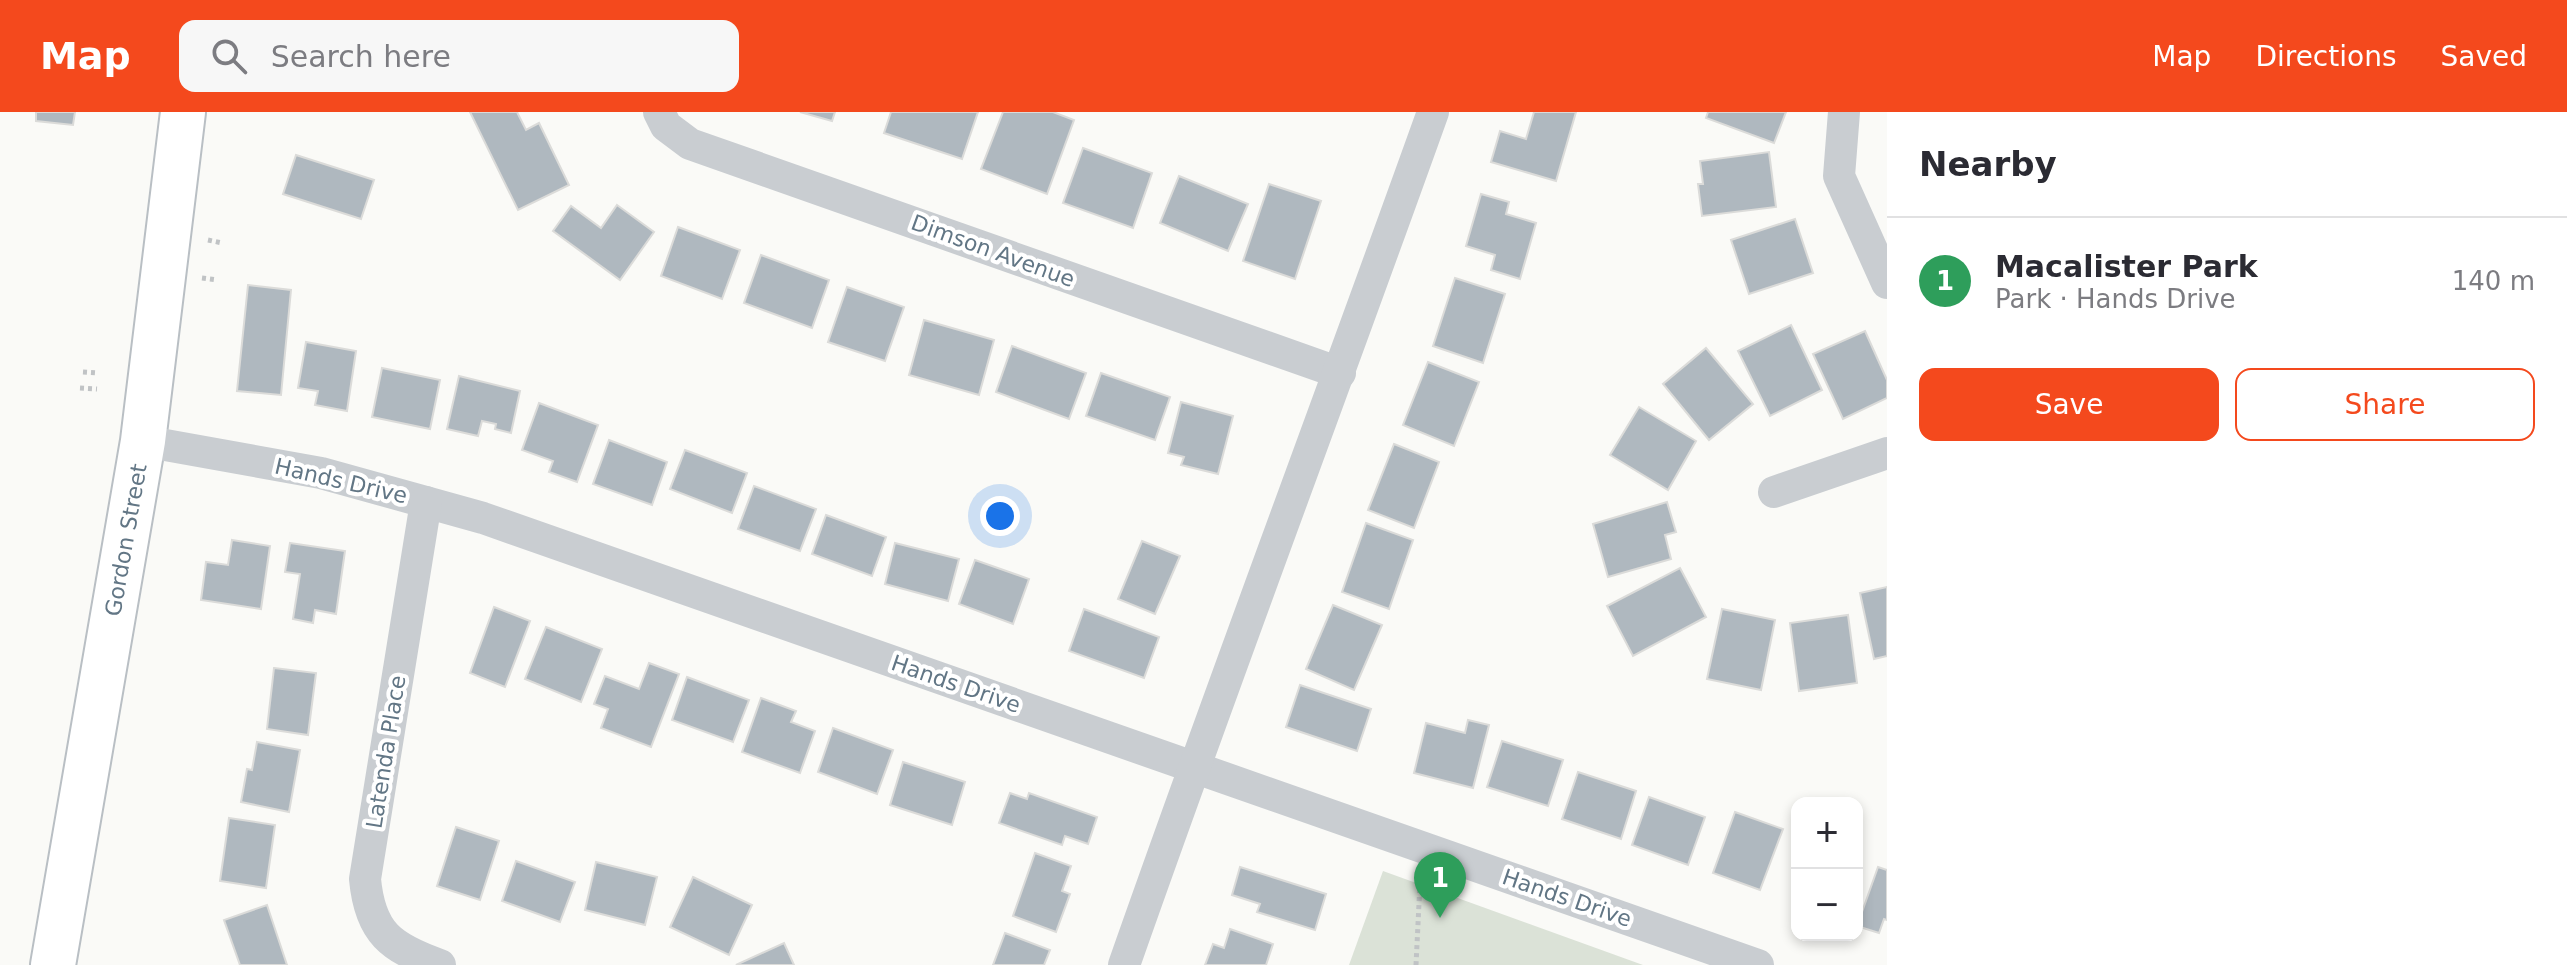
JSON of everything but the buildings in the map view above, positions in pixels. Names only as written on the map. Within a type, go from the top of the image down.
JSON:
[{"type":"main road","name":"Gordon Street","points":[[53,965],[143,441],[183,112]]},
{"type":"street","name":"Dimson Avenue","points":[[659,112],[666,126],[690,144],[1340,373]]},
{"type":"street","points":[[1124,965],[1433,112]]},
{"type":"street","points":[[1844,112],[1839,176],[1887,283]]},
{"type":"street","name":"Hands Drive","points":[[143,441],[321,473],[483,518],[1758,965]]},
{"type":"street","points":[[1774,492],[1887,453]]},
{"type":"street","name":"Latenda Place","points":[[426,502],[365,879],[368,905],[380,929],[409,954],[440,965]]},
{"type":"path","points":[[208,240],[222,243]]},
{"type":"path","points":[[202,278],[217,280]]},
{"type":"path","points":[[83,372],[98,373]]},
{"type":"path","points":[[80,388],[97,389]]},
{"type":"path","points":[[1416,965],[1420,883]]},
{"type":"shaded area","points":[[1383,871],[1643,965],[1349,965]]},
{"type":"place","name":"Macalister Park","points":[[1440,918]]}]
